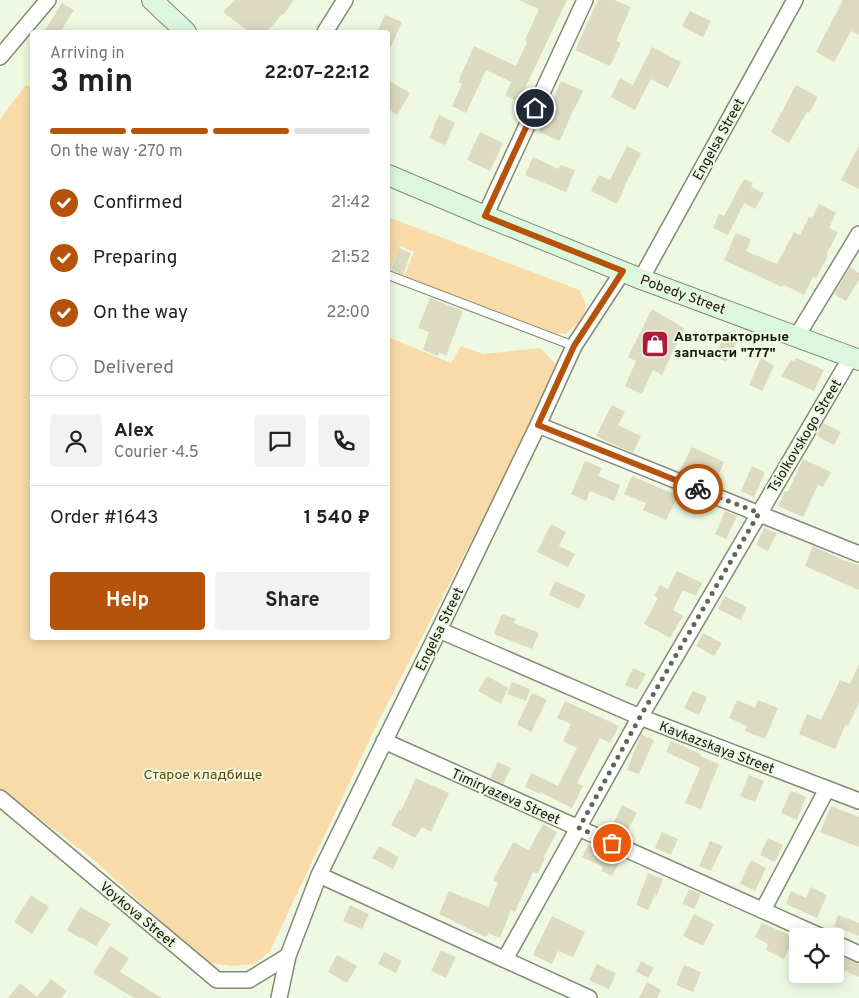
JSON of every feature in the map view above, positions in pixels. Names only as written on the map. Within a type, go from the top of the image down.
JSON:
[{"type":"street","points":[[1,55],[48,0]]},
{"type":"street","points":[[152,0],[184,30]]},
{"type":"street","points":[[326,30],[344,0]]},
{"type":"street","points":[[485,216],[585,0]]},
{"type":"street","name":"Engelsa Street","points":[[278,998],[288,956],[319,875],[538,425],[574,346],[632,275],[795,0]]},
{"type":"street","name":"Pobedy Street","points":[[390,176],[632,275],[855,358]]},
{"type":"street","points":[[797,336],[859,234]]},
{"type":"street","name":"Tsiolkovskogo Street","points":[[505,958],[640,717],[759,513],[855,358]]},
{"type":"street","points":[[538,425],[859,554]]},
{"type":"street","name":"Kavkazskaya Street","points":[[439,630],[640,717],[859,801]]},
{"type":"street","name":"Timiryazeva Street","points":[[384,741],[802,928]]},
{"type":"street","points":[[762,910],[827,789]]},
{"type":"street","name":"Voykova Street","points":[[0,798],[217,980],[249,980],[288,956]]},
{"type":"street","points":[[319,875],[590,998]]},
{"type":"street","points":[[844,947],[859,954]]},
{"type":"lane","points":[[390,276],[574,346]]},
{"type":"green space","name":"Старое кладбище","points":[[26,85],[30,86],[30,640],[390,640],[390,338],[451,363],[461,346],[483,354],[540,348],[556,364],[553,383],[377,724],[270,951],[255,964],[231,966],[205,962],[93,859],[0,789],[0,119]]},
{"type":"green space","points":[[390,218],[579,290],[585,301],[585,312],[578,324],[565,334],[548,333],[404,276],[414,252],[400,246],[390,270]]},
{"type":"building","points":[[235,0],[294,0],[269,30],[246,30],[223,12]]},
{"type":"building","points":[[519,0],[567,0],[524,90],[529,92],[524,104],[505,96],[511,82],[486,70],[466,113],[452,106],[462,84],[458,82],[474,46],[516,66],[539,9]]},
{"type":"building","points":[[598,0],[614,0],[631,7],[616,41],[621,43],[610,66],[575,50]]},
{"type":"building","points":[[843,0],[859,0],[859,35],[851,31],[834,62],[816,52]]},
{"type":"building","points":[[62,3],[74,10],[61,30],[45,30]]},
{"type":"building","points":[[690,11],[711,21],[703,37],[682,26]]},
{"type":"building","points":[[385,15],[402,22],[390,49],[390,30],[378,30]]},
{"type":"building","points":[[652,47],[681,62],[668,88],[651,79],[635,110],[611,97],[620,78],[633,85]]},
{"type":"building","points":[[390,81],[410,93],[397,115],[390,110]]},
{"type":"building","points":[[561,81],[583,91],[560,141],[539,132]]},
{"type":"building","points":[[796,85],[818,97],[789,143],[771,132]]},
{"type":"building","points":[[439,115],[455,123],[445,145],[429,138]]},
{"type":"building","points":[[480,132],[503,143],[490,171],[467,160]]},
{"type":"building","points":[[627,146],[641,153],[617,204],[591,191],[599,175],[610,180]]},
{"type":"building","points":[[859,146],[859,189],[841,180]]},
{"type":"building","points":[[533,157],[558,169],[560,165],[575,170],[566,192],[525,175]]},
{"type":"building","points":[[744,179],[753,183],[751,187],[764,193],[755,209],[744,203],[728,235],[713,228],[719,214],[724,216]]},
{"type":"building","points":[[819,204],[836,213],[829,228],[838,232],[826,255],[828,256],[816,278],[813,277],[804,295],[724,260],[736,233],[751,239],[746,251],[777,264],[794,232],[800,235],[809,217],[812,218]]},
{"type":"building","points":[[399,248],[411,253],[403,275],[391,270]]},
{"type":"building","points":[[850,267],[859,273],[859,280],[846,301],[834,294]]},
{"type":"building","points":[[430,298],[463,311],[446,356],[439,352],[438,356],[423,350],[429,332],[418,328]]},
{"type":"building","name":"Автотракторные запчасти \"777\"","points":[[652,309],[684,328],[662,375],[653,370],[642,394],[625,386],[636,361],[628,357]]},
{"type":"building","points":[[726,333],[738,339],[726,362],[714,356]]},
{"type":"building","points":[[761,358],[774,366],[762,391],[749,385]]},
{"type":"building","points":[[796,358],[824,370],[814,391],[781,376],[791,360],[794,361]]},
{"type":"building","points":[[612,405],[625,412],[618,425],[641,436],[633,453],[596,436]]},
{"type":"building","points":[[823,423],[841,432],[834,445],[817,436]]},
{"type":"building","points":[[692,447],[724,462],[714,486],[679,472]]},
{"type":"building","points":[[803,459],[831,472],[823,487],[818,485],[803,517],[778,506],[785,491],[788,492]]},
{"type":"building","points":[[585,461],[602,468],[598,476],[620,485],[614,501],[590,491],[586,501],[571,494]]},
{"type":"building","points":[[752,466],[765,472],[754,497],[741,491]]},
{"type":"building","points":[[632,476],[678,496],[666,520],[643,510],[646,503],[624,494]]},
{"type":"building","points":[[725,511],[737,516],[726,539],[715,534]]},
{"type":"building","points":[[551,524],[566,532],[559,546],[575,554],[568,567],[537,552]]},
{"type":"building","points":[[764,528],[777,533],[768,551],[756,545]]},
{"type":"building","points":[[813,546],[859,565],[859,590],[805,566]]},
{"type":"building","points":[[677,571],[702,583],[696,596],[683,590],[673,610],[683,616],[670,638],[644,624],[658,598],[654,596],[660,585],[668,589]]},
{"type":"building","points":[[555,581],[586,595],[579,609],[549,595]]},
{"type":"building","points":[[725,596],[747,607],[741,620],[718,609]]},
{"type":"building","points":[[502,614],[516,619],[514,623],[539,633],[532,649],[494,634]]},
{"type":"building","points":[[703,633],[722,643],[714,656],[696,646]]},
{"type":"building","points":[[859,664],[859,703],[848,726],[846,724],[835,749],[799,734],[807,714],[821,720],[840,680],[850,684]]},
{"type":"building","points":[[633,668],[646,674],[637,690],[625,685]]},
{"type":"building","points":[[487,676],[508,688],[501,704],[478,691]]},
{"type":"building","points":[[512,682],[530,689],[526,701],[507,694]]},
{"type":"building","points":[[693,691],[707,697],[699,715],[684,708]]},
{"type":"building","points":[[532,693],[547,700],[531,732],[517,725]]},
{"type":"building","points":[[737,700],[755,708],[758,700],[778,708],[765,739],[745,731],[747,726],[729,718]]},
{"type":"building","points":[[565,701],[619,726],[610,743],[600,738],[577,783],[583,786],[572,808],[540,792],[540,794],[525,787],[531,773],[558,786],[577,748],[563,741],[571,724],[557,718]]},
{"type":"building","points":[[641,734],[654,740],[639,774],[627,770]]},
{"type":"building","points":[[671,741],[719,764],[701,809],[685,803],[700,768],[666,752]]},
{"type":"building","points":[[498,762],[511,768],[503,784],[490,778]]},
{"type":"building","points":[[749,775],[764,781],[755,802],[740,796]]},
{"type":"building","points":[[416,778],[449,793],[431,832],[422,827],[415,838],[391,825],[399,810],[401,811]]},
{"type":"building","points":[[791,791],[806,797],[797,820],[781,813]]},
{"type":"building","points":[[622,805],[637,813],[626,833],[612,826]]},
{"type":"building","points":[[831,806],[859,817],[859,847],[820,832]]},
{"type":"building","points":[[543,824],[557,832],[537,874],[533,872],[515,912],[511,910],[500,938],[488,933],[486,937],[439,914],[449,891],[488,907],[498,883],[493,880],[513,842],[529,850]]},
{"type":"building","points":[[662,832],[678,839],[671,855],[655,848]]},
{"type":"building","points":[[768,838],[783,845],[775,862],[760,855]]},
{"type":"building","points":[[710,841],[723,846],[711,871],[699,866]]},
{"type":"building","points":[[588,845],[620,860],[612,876],[601,871],[603,867],[582,857]]},
{"type":"building","points":[[379,846],[399,857],[393,869],[372,858]]},
{"type":"building","points":[[751,860],[766,868],[755,891],[740,883]]},
{"type":"building","points":[[648,873],[663,879],[657,895],[655,895],[648,910],[636,905]]},
{"type":"building","points":[[811,887],[827,895],[817,918],[786,904],[791,891],[806,898]]},
{"type":"building","points":[[689,889],[701,894],[694,909],[682,904]]},
{"type":"building","points":[[31,895],[49,907],[32,934],[14,922]]},
{"type":"building","points":[[350,905],[369,914],[362,929],[343,921]]},
{"type":"building","points":[[80,907],[111,924],[96,946],[67,930]]},
{"type":"building","points":[[694,914],[714,924],[703,946],[683,936]]},
{"type":"building","points":[[838,915],[859,923],[859,936],[844,930],[844,928],[834,926]]},
{"type":"building","points":[[552,916],[585,932],[573,957],[558,951],[552,964],[533,955]]},
{"type":"building","points":[[762,923],[789,935],[789,948],[784,959],[766,950],[768,944],[755,937]]},
{"type":"building","points":[[110,946],[129,958],[120,972],[162,998],[134,998],[93,973]]},
{"type":"building","points":[[441,950],[456,957],[446,978],[431,971]]},
{"type":"building","points":[[384,952],[402,961],[396,973],[378,964]]},
{"type":"building","points":[[337,955],[357,966],[347,983],[328,972]]},
{"type":"building","points":[[844,957],[859,964],[859,977],[844,970]]},
{"type":"building","points":[[641,961],[654,968],[648,978],[636,971]]},
{"type":"building","points":[[597,964],[616,973],[609,989],[589,980]]},
{"type":"building","points":[[684,965],[701,972],[693,992],[676,985]]},
{"type":"building","points":[[51,979],[67,991],[61,998],[8,998],[20,983],[37,997]]},
{"type":"building","points":[[647,982],[661,990],[657,998],[639,998]]},
{"type":"way so far","points":[[612,843],[579,828],[640,717],[759,513],[698,489]]},
{"type":"place","name":"Автотракторные запчасти \"777\"","points":[[655,344]]},
{"type":"route","points":[[535,108],[485,216],[623,271],[574,346],[538,425],[698,489]]}]
